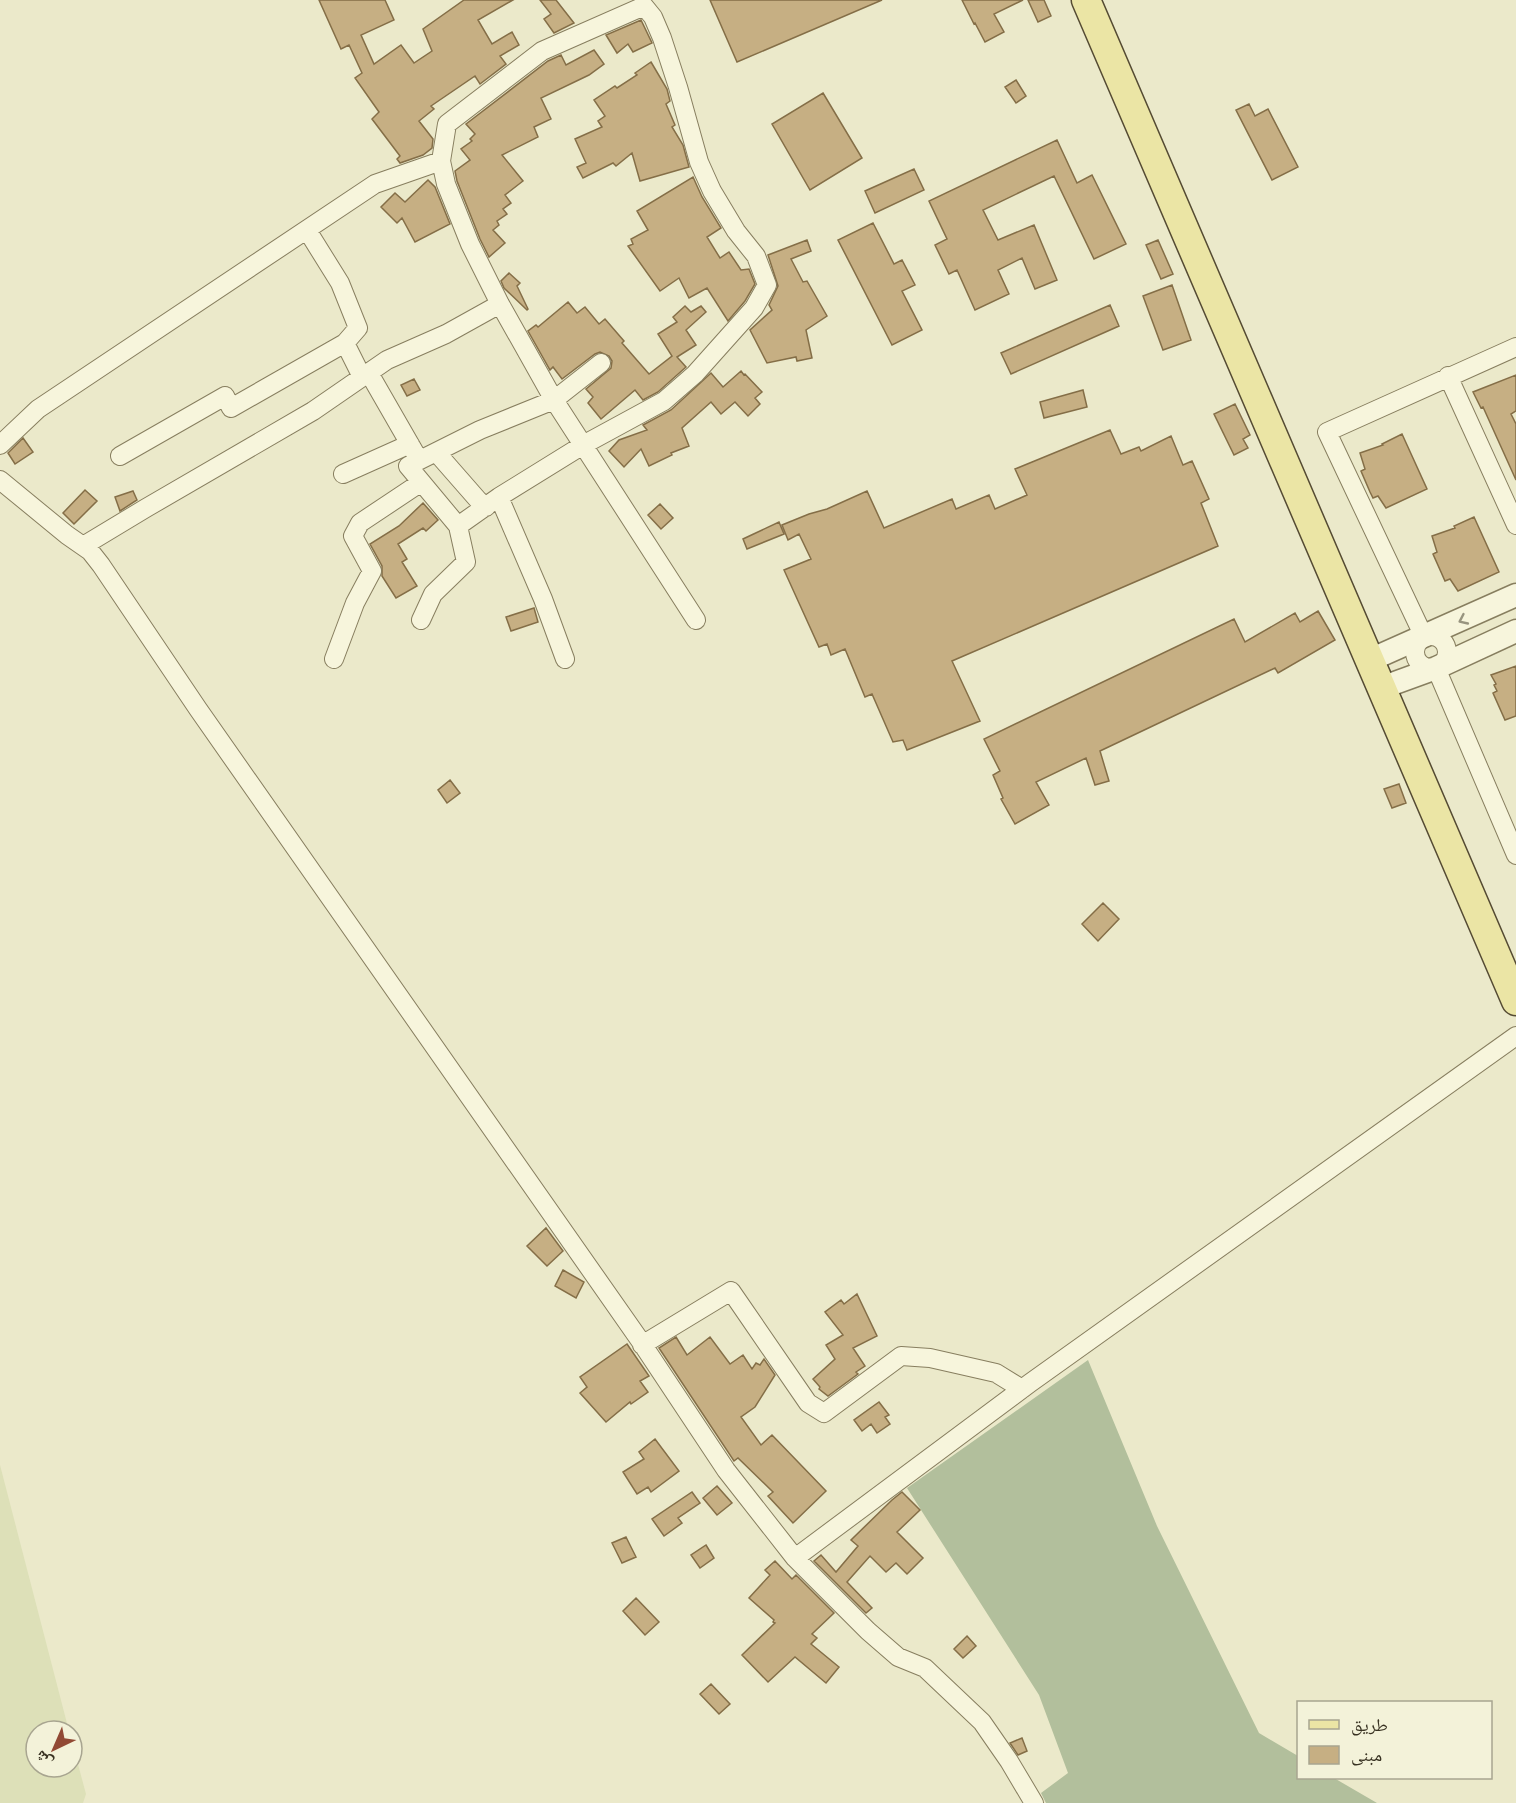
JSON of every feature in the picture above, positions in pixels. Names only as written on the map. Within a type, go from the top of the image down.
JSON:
[{"type":"main road","points":[[1086,0],[1516,1001]]},
{"type":"street","points":[[458,526],[583,445],[664,401],[695,374],[754,308],[767,285],[756,256],[736,231],[712,191],[699,162],[678,87],[653,17],[652,3],[542,51],[447,124],[441,161],[446,184],[470,244],[500,304],[554,400],[583,445],[696,620]]},
{"type":"street","points":[[0,445],[38,409],[375,184],[441,161]]},
{"type":"street","points":[[120,456],[225,396],[231,408],[345,343],[358,327],[340,283],[306,230]]},
{"type":"street","points":[[83,546],[314,411],[387,360],[446,334],[500,304]]},
{"type":"street","points":[[345,343],[419,460]]},
{"type":"street","points":[[1424,637],[1327,432],[1516,347]]},
{"type":"street","points":[[421,620],[433,594],[466,562],[458,526],[408,466],[480,430],[554,400],[601,363]]},
{"type":"street","points":[[1448,376],[1516,525]]},
{"type":"street","points":[[344,474],[410,444]]},
{"type":"street","points":[[436,452],[478,500],[493,502]]},
{"type":"street","points":[[0,480],[83,546],[101,564],[198,709],[642,1345],[726,1470],[795,1558],[868,1631],[898,1657],[925,1668],[982,1722],[1034,1803]]},
{"type":"street","points":[[334,659],[355,603],[372,571],[353,536],[360,523],[420,483]]},
{"type":"street","points":[[493,502],[543,599],[565,659]]},
{"type":"street","points":[[1370,660],[1516,595]]},
{"type":"street","points":[[1381,688],[1436,668],[1516,631]]},
{"type":"street","points":[[1424,637],[1435,636],[1447,646],[1445,662],[1436,668]]},
{"type":"street","points":[[1436,668],[1516,855]]},
{"type":"street","points":[[795,1558],[1022,1389],[1516,1036]]},
{"type":"street","points":[[642,1345],[731,1291],[808,1403],[824,1413],[901,1356],[930,1358],[996,1373],[1022,1389]]},
{"type":"green space","points":[[1088,1360],[1157,1526],[1259,1733],[1297,1755],[1297,1779],[1336,1779],[1377,1803],[1046,1803],[1041,1793],[1068,1773],[1039,1695],[907,1488]]},
{"type":"green space","points":[[0,1465],[66,1719],[24,1719],[24,1779],[82,1779],[86,1794],[83,1803],[0,1803]]},
{"type":"building","points":[[319,0],[385,0],[394,20],[361,35],[374,64],[401,45],[414,63],[432,51],[423,29],[464,0],[513,0],[478,20],[492,44],[512,32],[519,45],[500,56],[506,64],[480,84],[475,76],[431,106],[434,109],[419,121],[433,139],[432,148],[423,155],[400,163],[397,159],[400,156],[372,119],[379,112],[355,78],[362,73],[349,45],[341,49]]},
{"type":"building","points":[[540,0],[556,0],[574,23],[554,33],[544,19],[551,14]]},
{"type":"building","points":[[710,0],[882,0],[737,62]]},
{"type":"building","points":[[962,0],[1023,0],[994,14],[1004,32],[985,42]]},
{"type":"building","points":[[1028,0],[1044,0],[1051,16],[1038,22]]},
{"type":"building","points":[[641,20],[652,43],[633,52],[628,44],[617,53],[606,35]]},
{"type":"building","points":[[594,50],[604,64],[589,75],[541,98],[551,119],[534,127],[538,137],[502,155],[523,181],[505,195],[511,203],[503,209],[507,214],[497,221],[499,225],[493,230],[505,243],[489,257],[457,181],[455,171],[470,160],[461,149],[472,141],[470,139],[475,134],[466,124],[548,61],[561,55],[566,65]]},
{"type":"building","points":[[651,62],[667,89],[670,101],[666,104],[675,125],[672,127],[683,145],[689,167],[640,181],[632,153],[616,166],[613,163],[583,178],[577,167],[586,163],[575,139],[602,127],[598,121],[605,116],[594,100],[637,75],[635,73]]},
{"type":"building","points":[[1016,80],[1026,96],[1016,103],[1005,87]]},
{"type":"building","points":[[823,93],[862,158],[810,190],[772,124]]},
{"type":"building","points":[[1249,104],[1255,116],[1268,109],[1298,167],[1272,180],[1236,110]]},
{"type":"building","points":[[1057,140],[1077,183],[1092,175],[1126,244],[1094,259],[1054,176],[983,210],[998,240],[1034,225],[1057,280],[1035,289],[1022,258],[998,270],[1009,294],[975,310],[957,270],[949,274],[935,245],[947,239],[929,201]]},
{"type":"building","points":[[914,169],[924,190],[875,213],[865,191]]},
{"type":"building","points":[[693,177],[721,228],[707,237],[720,258],[729,252],[741,270],[749,269],[755,284],[745,301],[728,321],[707,288],[689,298],[679,278],[660,291],[628,246],[633,244],[631,239],[648,230],[637,211]]},
{"type":"building","points":[[428,180],[435,187],[450,224],[415,242],[402,218],[397,223],[381,207],[395,193],[405,202]]},
{"type":"building","points":[[873,223],[894,264],[902,260],[915,285],[902,291],[922,330],[892,345],[838,240]]},
{"type":"building","points":[[807,240],[811,251],[791,259],[803,282],[807,281],[827,316],[806,330],[812,358],[797,361],[796,357],[767,363],[750,330],[772,310],[769,305],[778,286],[768,255]]},
{"type":"building","points":[[1158,240],[1173,274],[1161,279],[1146,245]]},
{"type":"building","points":[[509,273],[520,283],[517,286],[527,310],[504,288],[501,281]]},
{"type":"building","points":[[1172,285],[1191,340],[1163,350],[1143,296]]},
{"type":"building","points":[[568,302],[577,313],[585,307],[599,324],[605,319],[649,374],[672,356],[658,334],[677,322],[673,317],[685,306],[691,312],[701,306],[706,312],[686,330],[696,345],[677,357],[686,367],[658,392],[643,400],[635,390],[601,419],[588,403],[593,397],[586,389],[611,368],[612,361],[609,356],[600,352],[595,354],[562,379],[553,367],[550,370],[528,331],[536,325],[538,327]]},
{"type":"building","points":[[1110,305],[1119,326],[1011,374],[1001,353]]},
{"type":"building","points":[[741,371],[762,392],[755,398],[760,404],[748,416],[735,402],[721,414],[711,402],[682,428],[689,446],[649,466],[641,449],[624,467],[609,451],[619,440],[647,430],[643,425],[671,410],[711,373],[723,387]]},
{"type":"building","points":[[1516,375],[1516,411],[1511,414],[1516,424],[1516,480],[1483,407],[1481,408],[1473,392]]},
{"type":"building","points":[[414,379],[420,390],[407,396],[401,385]]},
{"type":"building","points":[[1083,390],[1087,407],[1044,418],[1040,402]]},
{"type":"building","points":[[1235,404],[1250,435],[1243,439],[1248,448],[1234,455],[1214,414]]},
{"type":"building","points":[[1110,430],[1121,454],[1139,447],[1141,451],[1171,436],[1183,465],[1192,461],[1209,499],[1201,503],[1218,546],[952,661],[980,721],[907,750],[903,740],[893,742],[872,694],[865,697],[845,649],[831,655],[827,644],[819,647],[784,570],[811,559],[799,534],[788,540],[782,525],[827,509],[867,491],[884,528],[952,499],[956,509],[989,495],[995,509],[1027,495],[1015,469]]},
{"type":"building","points":[[1402,434],[1427,489],[1386,508],[1378,496],[1373,498],[1370,492],[1361,471],[1365,469],[1360,453],[1383,445]]},
{"type":"building","points":[[23,438],[33,452],[15,464],[8,453]]},
{"type":"building","points":[[85,490],[97,501],[74,524],[63,513]]},
{"type":"building","points":[[133,491],[137,500],[120,511],[115,497]]},
{"type":"building","points":[[423,503],[438,520],[426,531],[423,528],[398,544],[407,559],[402,562],[417,586],[396,598],[382,576],[382,566],[370,544],[399,526]]},
{"type":"building","points":[[660,504],[673,518],[661,529],[648,515]]},
{"type":"building","points":[[1474,517],[1499,572],[1458,591],[1450,579],[1445,581],[1433,554],[1437,552],[1432,536],[1455,528],[1454,526]]},
{"type":"building","points":[[779,522],[784,534],[747,549],[743,539]]},
{"type":"building","points":[[534,608],[538,622],[511,631],[506,617]]},
{"type":"building","points":[[1318,611],[1335,640],[1278,673],[1275,668],[1100,751],[1109,781],[1095,785],[1086,758],[1036,782],[1049,805],[1015,824],[1001,799],[1003,798],[993,775],[1000,771],[984,739],[1234,619],[1245,642],[1295,613],[1300,622]]},
{"type":"building","points":[[1516,666],[1516,716],[1505,720],[1493,693],[1497,691],[1491,675]]},
{"type":"building","points":[[450,780],[460,793],[447,803],[438,790]]},
{"type":"building","points":[[1399,784],[1406,803],[1392,808],[1384,789]]},
{"type":"building","points":[[1103,903],[1119,919],[1098,941],[1082,924]]},
{"type":"building","points":[[546,1228],[563,1251],[547,1266],[527,1246]]},
{"type":"building","points":[[563,1270],[584,1282],[576,1298],[555,1286]]},
{"type":"building","points":[[857,1294],[877,1336],[853,1348],[865,1366],[856,1372],[858,1374],[828,1396],[819,1389],[820,1387],[813,1379],[835,1359],[826,1345],[843,1335],[825,1312],[841,1300],[844,1304]]},
{"type":"building","points":[[676,1337],[687,1355],[710,1337],[730,1364],[743,1355],[752,1369],[756,1363],[760,1365],[764,1359],[775,1375],[755,1407],[741,1417],[761,1445],[772,1435],[826,1491],[793,1523],[768,1496],[773,1492],[738,1458],[734,1461],[659,1348]]},
{"type":"building","points":[[627,1344],[649,1376],[640,1381],[648,1392],[631,1404],[630,1402],[606,1422],[580,1393],[587,1387],[580,1377]]},
{"type":"building","points":[[879,1402],[889,1415],[885,1417],[890,1424],[877,1433],[871,1424],[862,1431],[854,1420]]},
{"type":"building","points":[[655,1439],[679,1471],[651,1492],[648,1487],[637,1494],[623,1472],[644,1459],[639,1452]]},
{"type":"building","points":[[717,1486],[732,1503],[717,1515],[703,1498]]},
{"type":"building","points":[[692,1492],[700,1503],[678,1518],[682,1523],[664,1536],[652,1519]]},
{"type":"building","points":[[902,1492],[920,1510],[897,1532],[923,1558],[907,1574],[896,1563],[886,1572],[870,1556],[847,1582],[872,1608],[866,1613],[814,1561],[821,1555],[836,1572],[858,1546],[851,1540]]},
{"type":"building","points":[[626,1537],[636,1557],[622,1563],[612,1543]]},
{"type":"building","points":[[706,1545],[714,1558],[700,1568],[691,1555]]},
{"type":"building","points":[[775,1561],[792,1579],[796,1575],[834,1613],[812,1634],[817,1638],[811,1644],[839,1667],[826,1683],[795,1657],[768,1682],[742,1655],[775,1623],[749,1598],[770,1575],[765,1570]]},
{"type":"building","points":[[636,1598],[659,1622],[645,1635],[623,1611]]},
{"type":"building","points":[[967,1636],[976,1646],[963,1658],[954,1649]]},
{"type":"building","points":[[711,1684],[730,1704],[719,1714],[700,1694]]},
{"type":"building","points":[[1022,1738],[1027,1751],[1018,1755],[1010,1743]]}]
